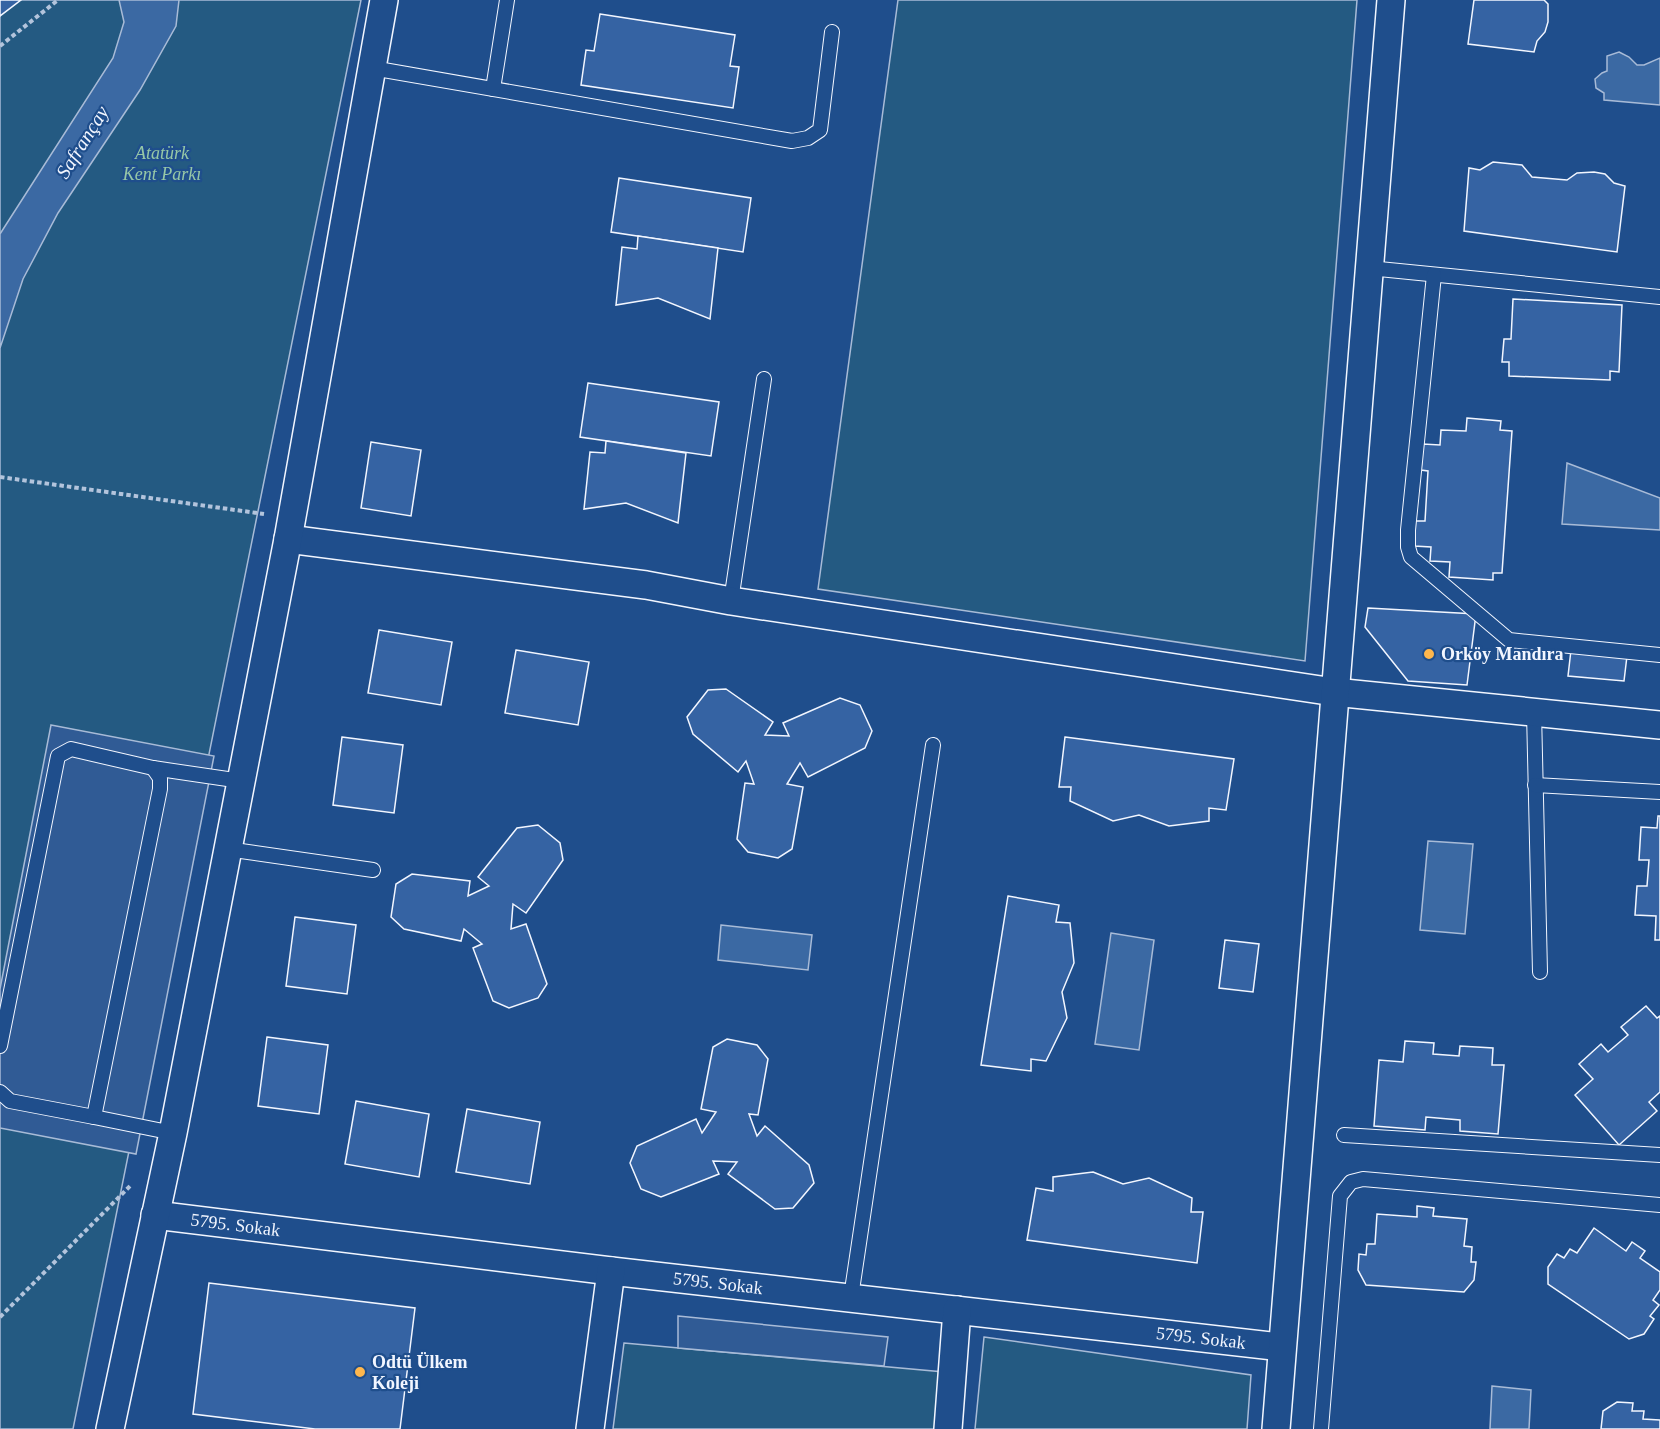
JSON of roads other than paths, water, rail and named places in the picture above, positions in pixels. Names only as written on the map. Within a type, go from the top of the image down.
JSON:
[{"type":"street","points":[[110,1429],[173,1133],[290,528],[384,0]]},
{"type":"street","points":[[1276,1429],[1391,0]]},
{"type":"street","points":[[290,528],[646,585],[731,601],[1334,693],[1660,724]]},
{"type":"street","name":"5795. Sokak","points":[[155,1215],[611,1271],[1281,1347]]},
{"type":"street","points":[[590,1429],[611,1271]]},
{"type":"street","points":[[948,1429],[957,1310]]},
{"type":"lane","points":[[493,89],[507,0]]},
{"type":"lane","points":[[372,68],[792,141],[808,138],[820,130],[832,32]]},
{"type":"lane","points":[[1369,268],[1660,297]]},
{"type":"lane","points":[[1434,275],[1408,530],[1408,547],[1411,557],[1509,639],[1660,655]]},
{"type":"lane","points":[[731,601],[764,380]]},
{"type":"lane","points":[[1534,712],[1540,972]]},
{"type":"lane","points":[[851,1297],[933,745]]},
{"type":"lane","points":[[0,1046],[58,756],[71,749],[153,768],[241,781]]},
{"type":"lane","points":[[94,1117],[160,789],[160,778],[153,768]]},
{"type":"lane","points":[[1535,785],[1660,792]]},
{"type":"lane","points":[[227,849],[373,870]]},
{"type":"lane","points":[[0,1092],[10,1101],[173,1133]]},
{"type":"lane","points":[[1344,1135],[1660,1155]]},
{"type":"lane","points":[[1321,1429],[1340,1196],[1351,1182],[1363,1179],[1660,1205]]},
{"type":"water","name":"Safrançay","points":[[119,0],[179,0],[176,26],[140,90],[58,213],[23,279],[0,348],[0,234],[113,58],[124,22]]},
{"type":"water","points":[[1619,52],[1629,57],[1637,65],[1644,65],[1660,58],[1660,105],[1604,100],[1604,93],[1596,88],[1595,79],[1607,71],[1607,56]]},
{"type":"water","points":[[1567,463],[1660,498],[1660,530],[1562,524]]},
{"type":"water","points":[[1428,841],[1473,844],[1465,934],[1420,930]]},
{"type":"water","points":[[721,925],[812,935],[808,970],[718,960]]},
{"type":"water","points":[[1111,933],[1154,940],[1139,1050],[1095,1044]]},
{"type":"water","points":[[1492,1386],[1531,1390],[1529,1429],[1490,1429]]},
{"type":"place","name":"Orköy Mandıra","points":[[1429,654]]},
{"type":"place","name":"Odtü Ülkem Koleji","points":[[360,1372]]},
{"type":"park label","name":"Atatürk Kent Parkı","points":[[162,163]]}]
